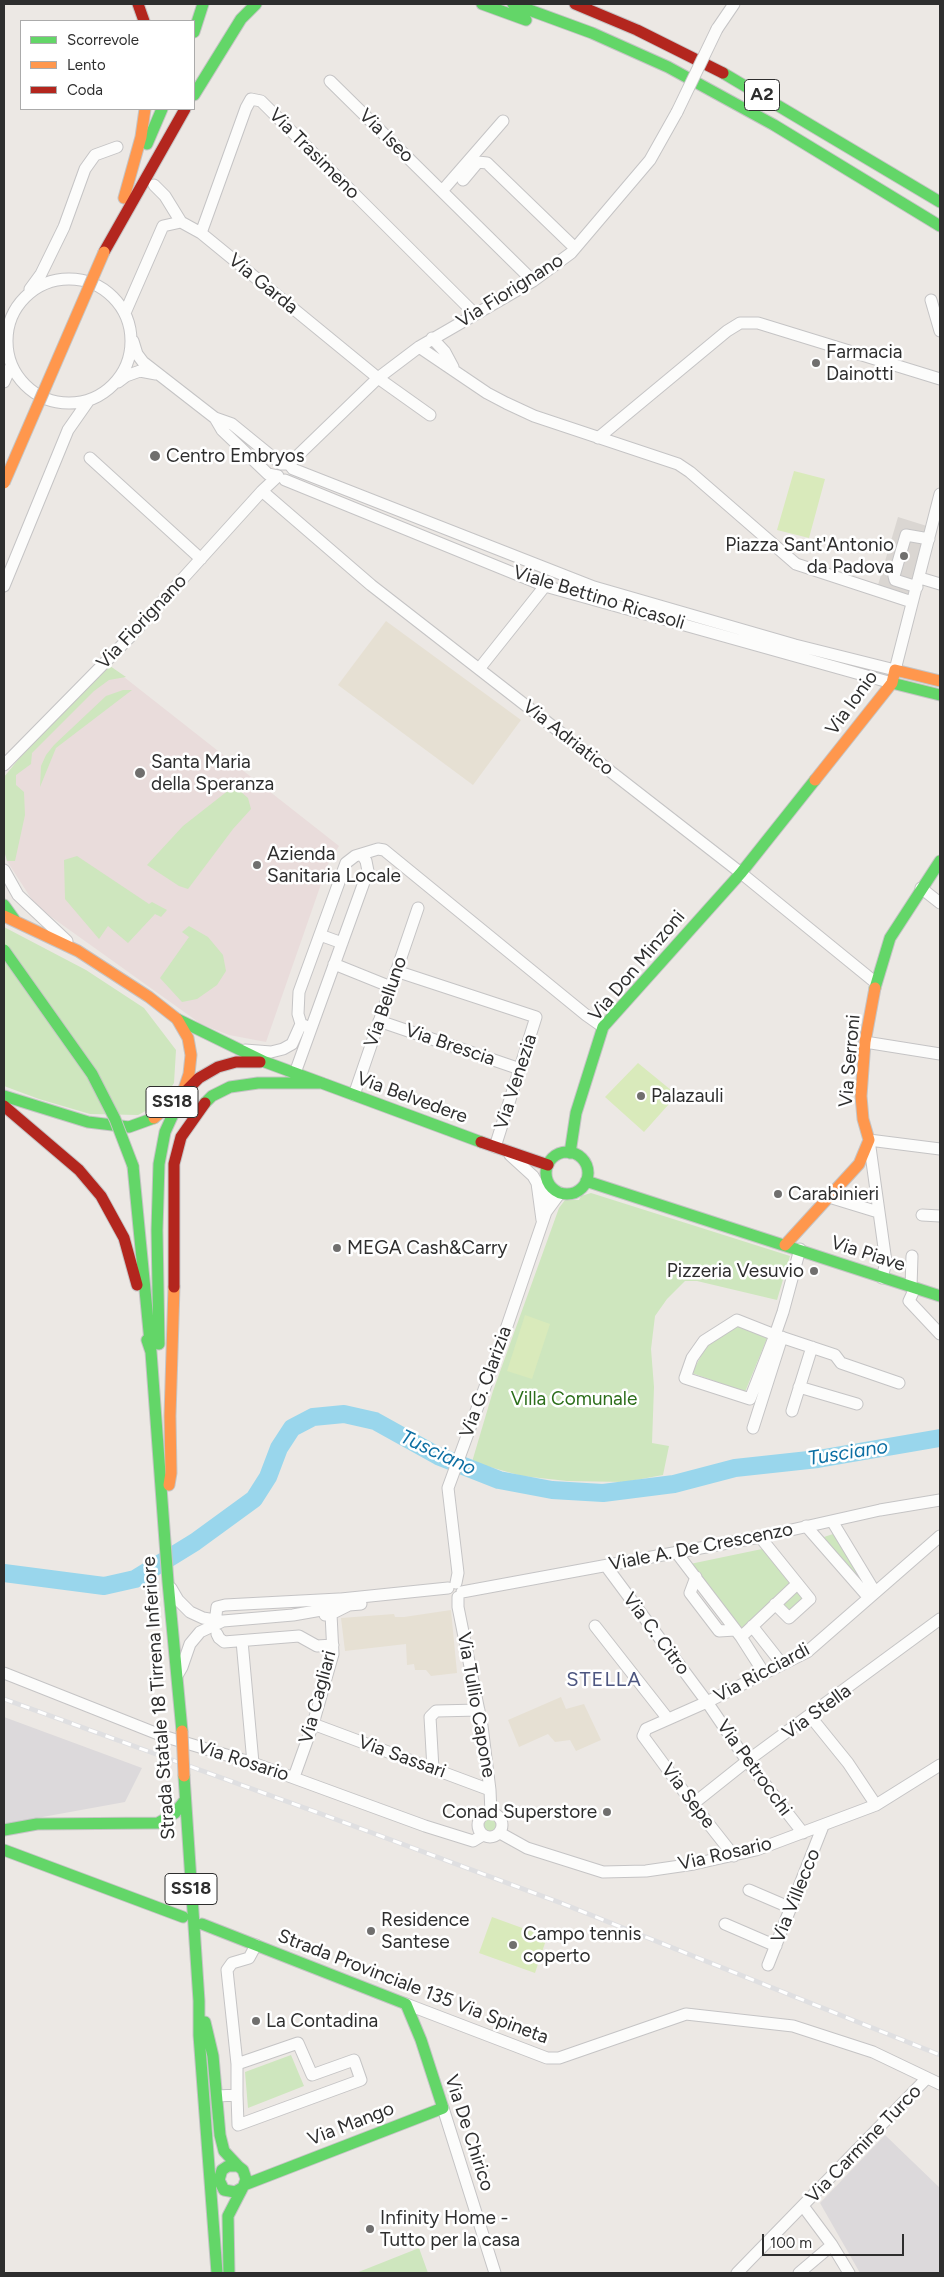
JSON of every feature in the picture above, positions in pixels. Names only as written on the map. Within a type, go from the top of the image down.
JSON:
[{"type":"main road","points":[[138,4],[144,20]]},
{"type":"main road","points":[[195,29],[203,4]]},
{"type":"main road","points":[[195,93],[241,19],[256,4]]},
{"type":"main road","points":[[482,4],[612,50],[668,67]]},
{"type":"main road","name":"A2","points":[[513,4],[592,33],[668,67],[774,125],[940,226]]},
{"type":"main road","name":"A2","points":[[575,4],[637,30],[736,80],[940,202]]},
{"type":"main road","points":[[125,194],[141,137],[145,110]]},
{"type":"main road","points":[[4,483],[104,252],[125,194],[162,110]]},
{"type":"main road","points":[[104,252],[184,110]]},
{"type":"main road","points":[[895,670],[940,681]]},
{"type":"main road","name":"Via Ionio","points":[[741,873],[892,683],[895,670]]},
{"type":"main road","points":[[892,683],[940,695]]},
{"type":"main road","name":"Via Serroni","points":[[869,1140],[863,1119],[861,1096],[865,1042],[876,983],[890,938],[921,888],[940,862]]},
{"type":"main road","name":"Via Don Minzoni","points":[[570,1153],[576,1113],[603,1027],[741,873]]},
{"type":"main road","points":[[4,905],[9,918]]},
{"type":"main road","name":"Via Belvedere","points":[[9,918],[78,951],[149,997],[177,1020],[265,1062],[508,1152],[548,1164]]},
{"type":"main road","points":[[4,950],[92,1074],[115,1119],[133,1166],[151,1352]]},
{"type":"main road","name":"Via Belvedere","points":[[177,1020],[188,1038],[191,1055],[189,1074],[182,1095]]},
{"type":"main road","name":"Via Belvedere","points":[[4,1096],[80,1120],[130,1127],[152,1118],[182,1095],[200,1078],[218,1067],[236,1062],[265,1062]]},
{"type":"main road","points":[[163,1520],[171,1473],[170,1416],[174,1316],[174,1164],[180,1137],[198,1111],[212,1096],[230,1087],[258,1082],[322,1083]]},
{"type":"main road","name":"Strada Statale 18 Tirrena Inferiore","points":[[154,1391],[159,1353],[156,1230],[159,1164],[165,1132],[182,1095]]},
{"type":"main road","name":"Strada Statale 18 Tirrena Inferiore","points":[[4,1106],[79,1170],[101,1196],[124,1238],[135,1273],[139,1309],[151,1352],[167,1576],[182,1731],[199,2001],[200,2051],[219,2273]]},
{"type":"main road","points":[[586,1181],[785,1245],[859,1164],[869,1140]]},
{"type":"main road","points":[[570,1153],[576,1154],[585,1163],[587,1169],[586,1181],[576,1192],[560,1193],[548,1183],[546,1170],[548,1164],[557,1155],[570,1153]]},
{"type":"main road","name":"Via Piave","points":[[785,1245],[940,1296]]},
{"type":"main road","points":[[4,1830],[37,1824],[158,1823],[171,1816],[185,1800]]},
{"type":"main road","points":[[4,1850],[183,1917]]},
{"type":"main road","name":"Strada Provinciale 135 Via Spineta","points":[[202,1924],[406,2004]]},
{"type":"main road","name":"Strada Statale 18 Tirrena Inferiore","points":[[199,2001],[211,2041],[222,2144],[224,2151],[241,2168]]},
{"type":"main road","name":"Via De Chirico","points":[[406,2004],[421,2040],[443,2108]]},
{"type":"main road","name":"SS18","points":[[200,2051],[212,2110],[220,2173]]},
{"type":"main road","name":"Via Mango","points":[[243,2187],[271,2173],[443,2108]]},
{"type":"main road","points":[[229,2273],[228,2216],[243,2187],[246,2179],[241,2168],[228,2166],[220,2173],[219,2180],[222,2187],[232,2192],[243,2187]]},
{"type":"main road","name":"Via Mango","points":[[241,2168],[271,2173]]},
{"type":"main road","name":"SS18","points":[[219,2273],[222,2187]]},
{"type":"street","name":"Via Fiorignano","points":[[4,765],[129,638],[262,491],[282,478],[292,476],[288,465],[378,378],[418,347],[533,281],[575,248],[650,160],[677,112],[717,29],[734,4]]},
{"type":"street","name":"Via Iseo","points":[[330,81],[533,281]]},
{"type":"street","name":"Via Trasimeno","points":[[201,233],[246,108],[251,99],[261,101],[475,314]]},
{"type":"street","points":[[442,191],[503,122]]},
{"type":"street","points":[[26,294],[41,274],[64,227],[85,169],[96,155],[117,147]]},
{"type":"street","points":[[463,180],[478,162],[487,163],[575,248]]},
{"type":"street","name":"Via Garda","points":[[154,185],[165,196],[181,222],[201,233],[378,378],[430,415]]},
{"type":"street","points":[[125,313],[168,213],[165,196]]},
{"type":"street","points":[[163,226],[181,222]]},
{"type":"street","points":[[162,376],[140,371],[126,376],[102,394],[89,400],[74,403],[59,403],[46,399],[24,385],[11,366],[5,346],[9,310],[26,294],[41,284],[58,279],[86,280],[99,286],[110,294],[125,313],[137,354],[143,362],[162,376],[215,418]]},
{"type":"street","points":[[931,300],[940,331]]},
{"type":"street","points":[[598,438],[727,331],[740,323],[758,323],[940,379]]},
{"type":"street","points":[[440,355],[447,330]]},
{"type":"street","points":[[113,385],[122,374],[128,361],[131,337]]},
{"type":"street","points":[[431,339],[440,355],[454,369],[487,393],[506,403],[534,416],[678,464],[796,564],[912,602]]},
{"type":"street","points":[[418,347],[440,355]]},
{"type":"street","points":[[4,382],[11,366]]},
{"type":"street","points":[[4,586],[68,430],[89,400]]},
{"type":"street","name":"Viale Bettino Ricasoli","points":[[215,418],[232,424],[288,465],[594,587],[795,645],[895,670]]},
{"type":"street","name":"Viale Bettino Ricasoli","points":[[215,418],[222,430],[268,474],[282,478],[545,586],[892,683]]},
{"type":"street","points":[[90,458],[201,559]]},
{"type":"street","name":"Via Adriatico","points":[[262,491],[371,584],[741,873],[876,983]]},
{"type":"street","name":"Via Ionio","points":[[895,670],[940,494]]},
{"type":"street","points":[[930,539],[906,534],[894,576],[895,580],[940,584]]},
{"type":"street","points":[[479,669],[545,586]]},
{"type":"street","points":[[306,1026],[298,1014],[299,992],[346,863],[355,856],[373,850],[384,850],[578,1009],[603,1027]]},
{"type":"street","points":[[295,1073],[306,1026],[334,964],[368,871],[366,861],[362,855]]},
{"type":"street","points":[[4,870],[18,895],[78,951]]},
{"type":"street","points":[[921,888],[940,902]]},
{"type":"street","name":"Via Belluno","points":[[354,1095],[418,908]]},
{"type":"street","points":[[320,935],[342,943]]},
{"type":"street","points":[[334,964],[391,986]]},
{"type":"street","name":"Via Venezia","points":[[396,972],[536,1017],[495,1147]]},
{"type":"street","name":"Via Brescia","points":[[379,1021],[520,1069]]},
{"type":"street","points":[[238,1049],[271,1052],[283,1049],[292,1044],[300,1030],[306,1026]]},
{"type":"street","points":[[865,1042],[940,1054]]},
{"type":"street","points":[[869,1140],[940,1149]]},
{"type":"street","name":"Via Serroni","points":[[869,1140],[886,1262],[882,1278]]},
{"type":"street","points":[[508,1152],[533,1176],[537,1183],[544,1217]]},
{"type":"street","name":"Via G. Clarizia","points":[[454,1591],[458,1573],[448,1488],[504,1335],[544,1217],[548,1183]]},
{"type":"street","name":"Via G. Clarizia","points":[[544,1217],[560,1193]]},
{"type":"street","points":[[829,1197],[878,1212]]},
{"type":"street","points":[[922,1215],[940,1216]]},
{"type":"street","points":[[753,1428],[779,1336],[800,1249]]},
{"type":"street","points":[[912,1256],[913,1287],[909,1301],[940,1334]]},
{"type":"street","points":[[779,1336],[750,1399],[685,1378],[692,1358],[704,1342],[737,1320],[835,1355],[841,1363],[899,1383]]},
{"type":"street","points":[[792,1411],[812,1347]]},
{"type":"street","points":[[800,1387],[857,1404]]},
{"type":"street","name":"Viale A. De Crescenzo","points":[[177,1674],[182,1667],[190,1644],[200,1632],[219,1618],[331,1614],[354,1604],[454,1591],[606,1566],[760,1537],[880,1510],[940,1500]]},
{"type":"street","points":[[832,1521],[872,1595]]},
{"type":"street","points":[[806,1526],[872,1595]]},
{"type":"street","name":"Via Ricciardi","points":[[643,1736],[646,1728],[706,1702],[807,1652],[940,1536]]},
{"type":"street","points":[[760,1537],[810,1599],[789,1618],[775,1604]]},
{"type":"street","points":[[676,1552],[738,1633],[764,1673]]},
{"type":"street","name":"Via C. Citro","points":[[606,1566],[706,1702]]},
{"type":"street","points":[[167,1576],[178,1600],[190,1612],[203,1618],[219,1618]]},
{"type":"street","points":[[738,1633],[752,1626],[797,1584]]},
{"type":"street","name":"Viale A. De Crescenzo","points":[[219,1618],[218,1607],[225,1605],[454,1591]]},
{"type":"street","name":"Via Tullio Capone","points":[[454,1591],[479,1710],[490,1790],[491,1814]]},
{"type":"street","name":"Viale A. De Crescenzo","points":[[293,1615],[327,1609],[341,1599]]},
{"type":"street","name":"Via Cagliari","points":[[294,1778],[313,1724],[333,1654],[331,1614]]},
{"type":"street","name":"Via Stella","points":[[693,1804],[940,1620]]},
{"type":"street","points":[[595,1626],[668,1719]]},
{"type":"street","points":[[752,1626],[782,1664]]},
{"type":"street","points":[[216,1634],[224,1642],[299,1636],[317,1646],[333,1645]]},
{"type":"street","points":[[242,1641],[253,1763]]},
{"type":"street","name":"Via Rosario","points":[[4,1673],[163,1736],[253,1763],[425,1826],[473,1840],[484,1835]]},
{"type":"street","name":"Via Petrocchi","points":[[706,1702],[747,1762],[803,1833]]},
{"type":"street","points":[[433,1769],[430,1717],[436,1711],[479,1710]]},
{"type":"street","points":[[810,1716],[853,1770],[876,1805]]},
{"type":"street","name":"Via Sassari","points":[[313,1724],[490,1790]]},
{"type":"street","name":"Via Sepe","points":[[643,1736],[734,1856]]},
{"type":"street","name":"Via Rosario","points":[[500,1833],[527,1848],[604,1872],[646,1871],[713,1861],[803,1833],[876,1805],[940,1764]]},
{"type":"street","points":[[491,1814],[499,1817],[501,1821],[500,1833],[492,1837],[484,1835],[479,1827],[483,1816],[491,1814]]},
{"type":"street","name":"Via Villecco","points":[[768,1965],[823,1826]]},
{"type":"street","points":[[749,1890],[791,1908]]},
{"type":"street","points":[[725,1924],[776,1946]]},
{"type":"street","points":[[256,1945],[249,1958],[232,1963],[227,1970],[237,2064],[238,2125],[361,2080],[354,2060],[312,2075]]},
{"type":"street","name":"Strada Provinciale 135 Via Spineta","points":[[406,2004],[547,2058],[559,2058],[686,2014],[793,2026],[873,2052],[940,2084]]},
{"type":"street","points":[[237,2064],[298,2043],[320,2095]]},
{"type":"street","name":"Via Carmine Turco","points":[[739,2273],[927,2078]]},
{"type":"street","points":[[217,2096],[237,2095]]},
{"type":"street","name":"Via De Chirico","points":[[443,2108],[495,2273]]},
{"type":"street","points":[[803,2206],[832,2245],[849,2273]]},
{"type":"street","points":[[800,2273],[832,2245]]},
{"type":"shaded area","name":"Piazza Sant'Antonio da Padova","points":[[898,517],[930,527],[911,595],[878,585]]},
{"type":"shaded area","points":[[386,621],[521,720],[473,785],[338,685]]},
{"type":"shaded area","points":[[110,666],[339,846],[328,864],[266,1042],[229,1035],[201,1024],[36,906],[7,861],[4,850],[4,777]]},
{"type":"shaded area","points":[[451,1610],[457,1673],[431,1676],[426,1670],[415,1670],[414,1664],[407,1665],[406,1644],[345,1651],[341,1618],[394,1614],[395,1617],[404,1617]]},
{"type":"shaded area","points":[[561,1697],[566,1709],[584,1704],[601,1740],[576,1751],[570,1740],[555,1742],[548,1734],[519,1747],[508,1720]]},
{"type":"shaded area","points":[[4,1717],[142,1768],[125,1802],[4,1824]]},
{"type":"shaded area","points":[[885,2135],[940,2188],[940,2273],[860,2273],[820,2203]]},
{"type":"green space","points":[[794,471],[825,479],[809,538],[777,530]]},
{"type":"green space","points":[[110,666],[126,677],[109,680],[94,691],[32,753],[31,764],[16,775],[16,785],[24,792],[25,815],[15,861],[7,861],[4,850],[4,777],[25,751]]},
{"type":"green space","points":[[123,690],[132,690],[56,748],[40,787],[41,766],[46,755],[54,745],[106,696]]},
{"type":"green space","points":[[234,786],[248,798],[251,809],[233,829],[188,889],[179,886],[147,865],[183,826]]},
{"type":"green space","points":[[77,856],[149,904],[152,902],[167,910],[161,917],[155,914],[128,943],[108,926],[99,939],[65,899],[64,860]]},
{"type":"green space","points":[[189,926],[208,937],[223,955],[226,971],[217,985],[197,999],[182,1002],[160,978],[189,937],[182,932]]},
{"type":"green space","points":[[4,927],[86,970],[144,1008],[176,1050],[174,1083],[161,1103],[138,1115],[90,1114],[39,1099],[4,1086]]},
{"type":"green space","name":"Palazauli","points":[[638,1063],[677,1095],[644,1132],[605,1097]]},
{"type":"green space","name":"Villa Comunale","points":[[591,1193],[790,1256],[777,1300],[697,1281],[685,1281],[667,1299],[655,1316],[651,1349],[654,1387],[652,1443],[669,1446],[663,1475],[625,1482],[567,1481],[522,1476],[472,1462],[493,1391],[559,1208],[565,1200],[579,1200],[581,1196]]},
{"type":"green space","points":[[525,1315],[550,1324],[532,1379],[507,1371]]},
{"type":"green space","points":[[735,1325],[768,1336],[745,1392],[692,1373],[703,1352],[714,1338]]},
{"type":"green space","points":[[836,1533],[865,1582],[862,1585],[824,1537]]},
{"type":"green space","points":[[762,1549],[809,1604],[789,1622],[777,1609],[745,1637],[690,1564]]},
{"type":"green space","points":[[492,1819],[495,1820],[495,1830],[488,1831],[485,1830],[484,1823],[485,1820]]},
{"type":"green space","name":"Campo tennis coperto","points":[[492,1917],[547,1937],[535,1973],[479,1953]]},
{"type":"green space","points":[[291,2055],[304,2086],[248,2108],[245,2072]]},
{"type":"green space","points":[[419,2248],[428,2273],[356,2273]]},
{"type":"waterway","name":"Tusciano","points":[[4,1573],[104,1586],[135,1579],[195,1542],[254,1499],[268,1477],[279,1448],[292,1428],[313,1417],[344,1414],[375,1421],[438,1456],[499,1480],[552,1490],[603,1493],[674,1484],[735,1468],[818,1459],[940,1438]]},
{"type":"railway","points":[[4,1699],[561,1903],[940,2055]]},
{"type":"traffic: fast","points":[[195,29],[203,4]]},
{"type":"traffic: fast","points":[[195,93],[241,19],[256,4]]},
{"type":"traffic: fast","points":[[482,4],[526,20]]},
{"type":"traffic: fast","points":[[513,4],[592,33],[668,67],[774,125],[940,226]]},
{"type":"traffic: fast","points":[[723,73],[940,202]]},
{"type":"traffic: fast","points":[[147,144],[162,110]]},
{"type":"traffic: fast","points":[[892,683],[940,695]]},
{"type":"traffic: fast","points":[[570,1153],[576,1113],[603,1027],[741,873],[815,780]]},
{"type":"traffic: fast","points":[[875,988],[890,938],[940,861]]},
{"type":"traffic: fast","points":[[4,905],[14,919]]},
{"type":"traffic: fast","points":[[4,950],[92,1074],[115,1119],[133,1166]]},
{"type":"traffic: fast","points":[[177,1019],[265,1062],[481,1142]]},
{"type":"traffic: fast","points":[[205,1103],[212,1096],[230,1087],[258,1083],[322,1083]]},
{"type":"traffic: fast","points":[[4,1096],[88,1122],[129,1127],[154,1118]]},
{"type":"traffic: fast","points":[[159,1344],[157,1230],[159,1164],[165,1132],[180,1099]]},
{"type":"traffic: fast","points":[[567,1152],[582,1158],[588,1173],[582,1188],[567,1194],[552,1188],[546,1173],[552,1158],[567,1152]]},
{"type":"traffic: fast","points":[[133,1166],[151,1352]]},
{"type":"traffic: fast","points":[[586,1181],[940,1296]]},
{"type":"traffic: fast","points":[[147,1340],[151,1352],[168,1582],[182,1731]]},
{"type":"traffic: fast","points":[[184,1776],[199,2001],[199,2035],[217,2273]]},
{"type":"traffic: fast","points":[[4,1830],[37,1824],[158,1823],[175,1813],[185,1800]]},
{"type":"traffic: fast","points":[[4,1850],[183,1917]]},
{"type":"traffic: fast","points":[[202,1924],[406,2004],[421,2040],[443,2108],[244,2185]]},
{"type":"traffic: fast","points":[[205,2022],[213,2056],[220,2135],[224,2151],[238,2166]]},
{"type":"traffic: fast","points":[[229,2273],[228,2216],[244,2185],[246,2179],[243,2170],[238,2166],[228,2166],[222,2170],[219,2180],[224,2190],[235,2192],[242,2188]]},
{"type":"traffic: slow","points":[[124,198],[141,137],[145,110]]},
{"type":"traffic: slow","points":[[4,483],[104,252]]},
{"type":"traffic: slow","points":[[815,780],[892,683],[895,670],[940,681]]},
{"type":"traffic: slow","points":[[4,916],[78,951],[149,997],[177,1019],[188,1038],[191,1055],[189,1074],[182,1095],[154,1118]]},
{"type":"traffic: slow","points":[[785,1245],[859,1164],[869,1140],[863,1119],[861,1096],[865,1042],[875,988]]},
{"type":"traffic: slow","points":[[169,1485],[171,1473],[170,1416],[174,1287]]},
{"type":"traffic: slow","points":[[182,1731],[184,1776]]},
{"type":"traffic: jam","points":[[138,4],[144,20]]},
{"type":"traffic: jam","points":[[575,4],[637,30],[723,73]]},
{"type":"traffic: jam","points":[[104,252],[184,110]]},
{"type":"traffic: jam","points":[[182,1095],[199,1078],[218,1067],[236,1062],[260,1062]]},
{"type":"traffic: jam","points":[[174,1287],[174,1164],[181,1137],[205,1103]]},
{"type":"traffic: jam","points":[[4,1106],[79,1170],[101,1196],[124,1238],[137,1285]]},
{"type":"traffic: jam","points":[[481,1142],[548,1165]]},
{"type":"place","name":"Farmacia Dainotti","points":[[816,363]]},
{"type":"place","name":"Centro Embryos","points":[[155,456]]},
{"type":"place","name":"Piazza Sant'Antonio da Padova","points":[[904,556]]},
{"type":"place","name":"Santa Maria della Speranza","points":[[140,773]]},
{"type":"place","name":"Azienda Sanitaria Locale","points":[[257,865]]},
{"type":"place","name":"Palazauli","points":[[641,1096]]},
{"type":"place","name":"Carabinieri","points":[[778,1194]]},
{"type":"place","name":"MEGA Cash&Carry","points":[[337,1248]]},
{"type":"place","name":"Pizzeria Vesuvio","points":[[814,1271]]},
{"type":"place","name":"Conad Superstore","points":[[607,1812]]},
{"type":"place","name":"Residence Santese","points":[[371,1931]]},
{"type":"place","name":"Campo tennis coperto","points":[[513,1945]]},
{"type":"place","name":"La Contadina","points":[[256,2021]]},
{"type":"place","name":"Infinity Home - Tutto per la casa","points":[[370,2229]]},
{"type":"district","name":"STELLA","points":[[604,1680]]}]
